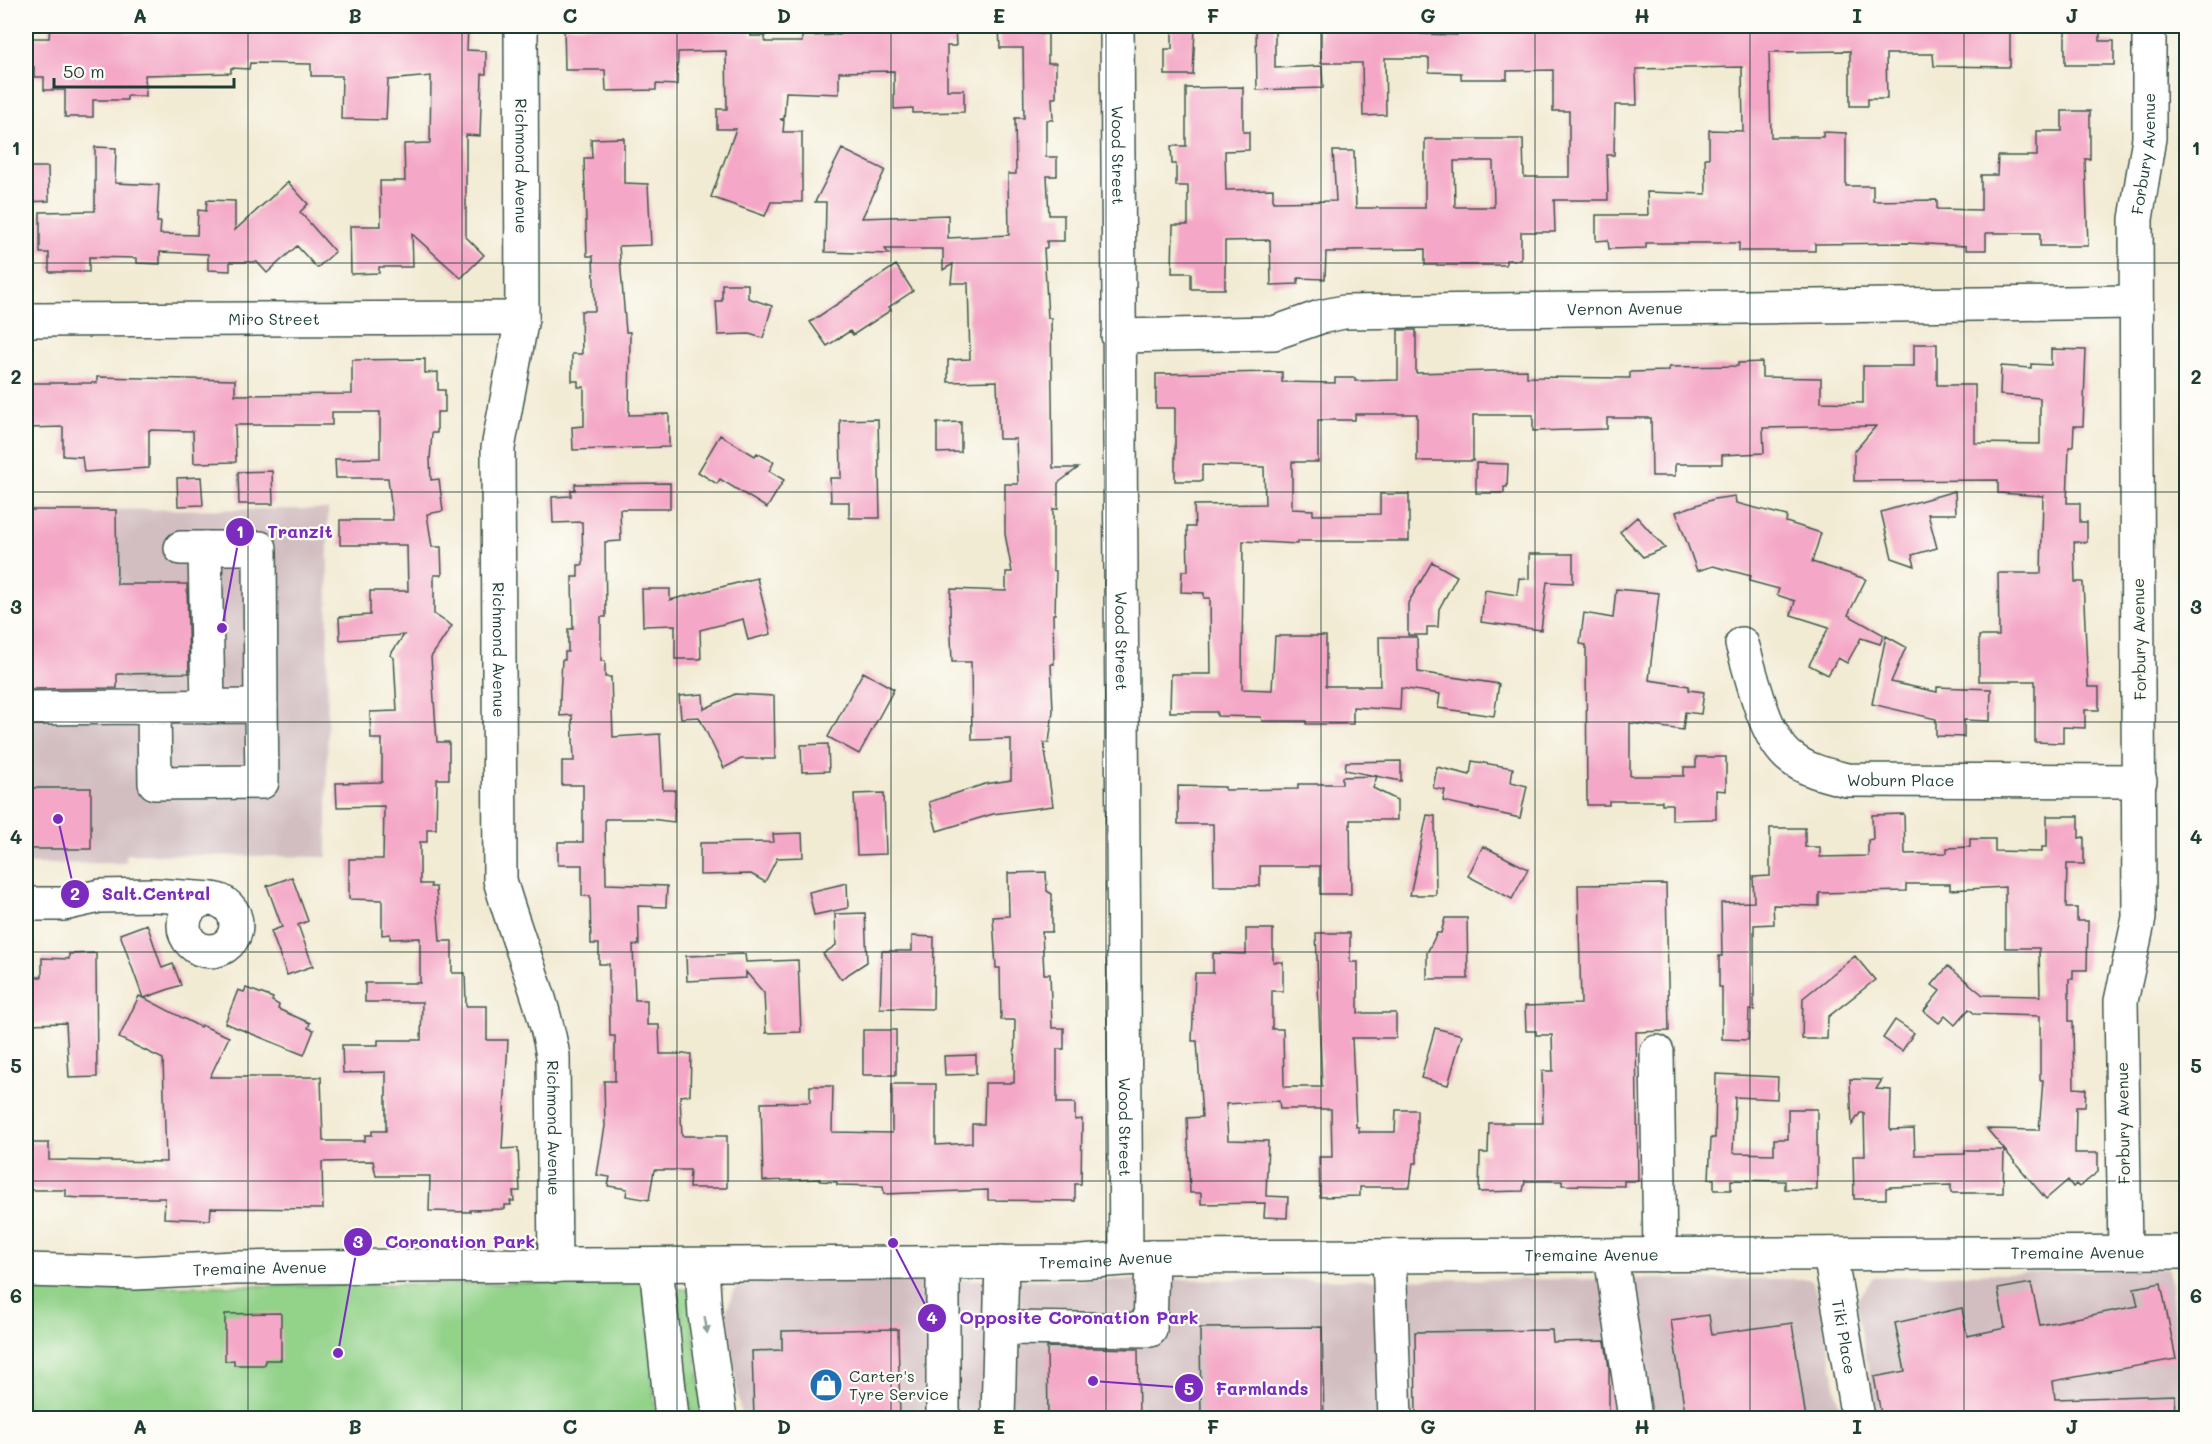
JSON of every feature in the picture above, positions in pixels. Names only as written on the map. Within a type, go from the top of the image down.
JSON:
[{"type":"street","name":"Richmond Avenue","points":[[521,26],[522,318],[498,448],[500,880],[512,925],[548,1028],[553,1056],[555,1266]]},
{"type":"street","name":"Wood Street","points":[[1002,1328],[1150,1330],[1139,1257],[1118,336],[1117,26]]},
{"type":"street","name":"Forbury Avenue","points":[[2126,1252],[2121,1001],[2139,918],[2136,219],[2149,138],[2149,26]]},
{"type":"street","name":"Vernon Avenue","points":[[1118,336],[1274,333],[1320,317],[1344,312],[2136,302]]},
{"type":"street","name":"Miro Street","points":[[26,320],[522,318]]},
{"type":"street","points":[[154,708],[155,783],[262,782],[260,548],[193,548],[208,707]]},
{"type":"street","name":"Woburn Place","points":[[1742,644],[1773,737],[1789,758],[1812,771],[1847,780],[2140,781]]},
{"type":"street","points":[[26,708],[261,706]]},
{"type":"street","points":[[26,904],[64,904],[100,896],[154,895],[212,899],[220,900],[233,912],[236,928],[228,944],[212,951],[196,947],[185,933],[185,916],[195,903],[212,899]]},
{"type":"street","points":[[154,895],[170,901],[185,916]]},
{"type":"street","points":[[1657,1052],[1660,1256]]},
{"type":"street","name":"Tremaine Avenue","points":[[26,1270],[183,1280],[234,1268],[1002,1263],[1081,1262],[1139,1257],[2187,1252]]},
{"type":"street","name":"Tiki Place","points":[[1830,1254],[1858,1419]]},
{"type":"street","points":[[1389,1256],[1395,1419]]},
{"type":"street","points":[[1611,1256],[1635,1419]]},
{"type":"street","points":[[943,1263],[943,1419]]},
{"type":"street","points":[[998,1419],[1002,1263]]},
{"type":"street","points":[[656,1266],[672,1419]]},
{"type":"street","points":[[702,1266],[705,1316],[720,1419]]},
{"type":"shaded area","points":[[328,509],[327,857],[126,854],[126,863],[26,864],[26,510]]},
{"type":"shaded area","points":[[2169,1268],[2184,1418],[1877,1418],[1856,1303],[1873,1277]]},
{"type":"shaded area","points":[[1811,1279],[1821,1305],[1841,1418],[741,1418],[726,1311],[738,1282],[754,1280]]},
{"type":"green space","points":[[644,1282],[656,1418],[26,1418],[26,1288]]},
{"type":"green space","points":[[678,1289],[688,1289],[704,1418],[691,1418]]},
{"type":"building","points":[[50,26],[126,26],[126,33],[191,31],[192,26],[356,26],[355,30],[415,26],[468,26],[467,50],[486,51],[486,74],[482,74],[480,136],[466,135],[466,237],[484,255],[461,278],[412,234],[413,267],[379,267],[379,273],[351,274],[350,226],[381,226],[380,181],[405,181],[404,144],[430,143],[431,76],[388,80],[386,120],[341,119],[342,76],[311,76],[311,64],[250,63],[249,69],[231,68],[231,73],[145,75],[146,96],[127,96],[127,100],[93,100],[93,117],[65,117],[65,90],[44,90],[44,77],[34,77],[34,67],[29,67],[29,38],[49,38]]},
{"type":"building","points":[[564,26],[708,26],[708,32],[750,31],[751,36],[765,36],[765,42],[802,42],[802,36],[840,35],[840,26],[955,26],[956,46],[947,46],[947,90],[964,90],[964,112],[913,113],[913,108],[894,109],[894,71],[839,72],[839,94],[786,92],[784,119],[780,119],[784,121],[783,132],[802,132],[802,202],[771,202],[765,216],[711,197],[736,129],[717,129],[717,109],[727,109],[726,51],[678,52],[677,85],[656,84],[656,90],[606,91],[605,70],[565,70]]},
{"type":"building","points":[[999,26],[1040,26],[1040,34],[1048,34],[1048,63],[1056,63],[1056,98],[1052,98],[1053,120],[1046,120],[1046,157],[1057,157],[1057,176],[1047,176],[1049,215],[1064,215],[1064,241],[1047,241],[1047,248],[1044,248],[1048,318],[1051,318],[1053,468],[1078,468],[1058,483],[1058,509],[1053,509],[1053,570],[1056,571],[1055,614],[1053,614],[1054,664],[1051,664],[1053,711],[1049,743],[1044,743],[1053,806],[993,814],[937,831],[929,802],[985,784],[1011,780],[1011,739],[972,740],[971,662],[952,662],[950,609],[951,589],[1006,591],[1006,572],[1012,572],[1005,534],[1005,484],[1018,484],[1016,439],[999,439],[997,381],[948,382],[948,360],[970,359],[968,283],[951,283],[953,264],[943,270],[943,249],[885,249],[889,254],[825,252],[826,202],[815,202],[842,149],[885,170],[862,218],[948,215],[948,238],[1009,235],[1008,174],[1016,174],[1015,118],[1024,118],[1023,48],[1000,48]]},
{"type":"building","points":[[1172,26],[1195,26],[1193,75],[1165,75],[1165,49],[1172,49]]},
{"type":"building","points":[[1256,26],[1275,26],[1275,68],[1322,66],[1323,88],[1257,90]]},
{"type":"building","points":[[1321,26],[1420,26],[1420,34],[1457,35],[1457,26],[1650,28],[1650,26],[1676,26],[1676,29],[1718,29],[1717,26],[2010,26],[2010,67],[1934,66],[1933,54],[1886,54],[1887,99],[1868,99],[1868,106],[1850,106],[1850,51],[1769,52],[1771,137],[1823,137],[1823,132],[1846,133],[1846,186],[1873,186],[1873,201],[1937,200],[1937,209],[1981,210],[1981,175],[1997,175],[1998,156],[2037,156],[2037,131],[2062,131],[2062,111],[2090,111],[2090,159],[2085,159],[2088,246],[2040,246],[2040,233],[1986,233],[1986,250],[1966,250],[1966,246],[1907,243],[1815,244],[1815,251],[1739,251],[1739,243],[1646,243],[1646,248],[1609,249],[1608,240],[1596,241],[1596,215],[1648,215],[1647,192],[1706,194],[1705,158],[1709,158],[1709,130],[1743,131],[1742,67],[1636,69],[1637,105],[1615,105],[1614,155],[1607,155],[1608,200],[1554,200],[1555,232],[1521,232],[1521,260],[1506,260],[1506,265],[1425,265],[1425,249],[1326,252],[1325,279],[1298,278],[1298,284],[1271,285],[1270,240],[1225,241],[1225,289],[1191,289],[1191,273],[1172,273],[1173,225],[1188,225],[1188,186],[1176,186],[1176,164],[1172,164],[1171,146],[1186,146],[1186,88],[1243,87],[1243,132],[1249,132],[1249,150],[1225,151],[1226,190],[1273,189],[1273,202],[1336,201],[1333,151],[1354,151],[1356,208],[1425,208],[1425,139],[1523,139],[1524,177],[1569,177],[1569,111],[1553,111],[1553,70],[1507,71],[1507,79],[1461,79],[1461,73],[1429,72],[1429,58],[1385,58],[1386,115],[1363,116],[1362,63],[1321,63]],"holes":[[[1454,161],[1493,161],[1494,207],[1455,207]]]},
{"type":"building","points":[[2065,26],[2100,26],[2100,41],[2114,41],[2114,65],[2065,65]]},
{"type":"building","points":[[624,138],[624,183],[648,184],[651,245],[619,246],[626,332],[630,332],[629,415],[669,414],[669,447],[573,450],[572,427],[584,426],[584,387],[578,387],[578,381],[572,381],[572,354],[582,354],[581,311],[595,311],[593,256],[587,256],[584,158],[592,158],[591,139]]},
{"type":"building","points":[[95,147],[116,148],[115,183],[159,185],[157,222],[161,222],[160,234],[197,235],[198,210],[206,211],[207,200],[235,201],[235,230],[288,182],[308,204],[300,212],[335,252],[317,268],[297,246],[267,273],[257,262],[230,262],[230,271],[208,270],[208,254],[160,252],[160,264],[137,263],[137,258],[89,257],[89,272],[49,272],[49,253],[40,253],[40,212],[95,211]]},
{"type":"building","points":[[26,167],[48,167],[49,201],[26,202]]},
{"type":"building","points":[[896,265],[913,291],[889,307],[891,310],[853,335],[850,331],[827,346],[810,322]]},
{"type":"building","points":[[722,284],[748,284],[748,298],[772,306],[763,338],[749,334],[718,335],[716,301],[722,301]]},
{"type":"building","points":[[1398,330],[1416,330],[1416,373],[1527,370],[1527,377],[1630,378],[1630,372],[1669,371],[1669,367],[1738,366],[1738,363],[1762,362],[1762,377],[1821,378],[1821,402],[1863,403],[1863,366],[1914,366],[1914,344],[1937,344],[1937,385],[1975,385],[1975,443],[2040,444],[2040,398],[2000,395],[2001,366],[2031,368],[2031,364],[2051,365],[2051,349],[2086,350],[2083,426],[2074,426],[2073,447],[2069,447],[2067,503],[2080,503],[2080,522],[2087,522],[2087,542],[2074,542],[2075,582],[2083,582],[2088,687],[2099,687],[2099,710],[2085,710],[2085,728],[2063,727],[2063,743],[2035,742],[2035,681],[1979,681],[1979,636],[1999,636],[1998,573],[2041,573],[2043,496],[1998,493],[1998,480],[1854,481],[1854,452],[1876,426],[1763,428],[1764,453],[1722,455],[1722,464],[1675,464],[1675,476],[1652,476],[1651,418],[1607,418],[1607,429],[1533,431],[1533,415],[1473,415],[1473,461],[1417,461],[1417,414],[1355,414],[1355,420],[1318,420],[1318,462],[1292,462],[1292,509],[1313,510],[1313,515],[1380,514],[1380,494],[1409,494],[1409,541],[1298,541],[1298,544],[1243,541],[1242,689],[1272,690],[1275,636],[1326,636],[1326,686],[1380,686],[1379,637],[1417,637],[1418,672],[1499,684],[1494,716],[1438,708],[1440,694],[1401,688],[1400,710],[1353,707],[1353,724],[1262,721],[1261,717],[1217,716],[1217,712],[1170,712],[1171,674],[1211,674],[1210,598],[1204,598],[1204,593],[1181,592],[1182,571],[1188,571],[1187,527],[1195,527],[1194,505],[1265,504],[1264,467],[1202,465],[1202,481],[1175,481],[1175,408],[1156,408],[1156,374],[1282,372],[1282,382],[1335,383],[1335,378],[1355,378],[1355,381],[1398,380]]},
{"type":"building","points":[[425,359],[425,373],[438,372],[438,390],[445,390],[445,412],[437,412],[437,433],[432,433],[430,459],[431,480],[439,479],[443,511],[427,514],[432,547],[441,547],[442,575],[434,575],[434,614],[452,626],[431,657],[437,742],[449,742],[449,779],[437,779],[436,829],[427,829],[427,842],[420,842],[420,884],[431,884],[431,887],[436,887],[440,941],[452,941],[452,973],[465,973],[466,1006],[487,1006],[487,1040],[508,1040],[502,1149],[518,1148],[520,1191],[513,1191],[514,1201],[510,1201],[511,1205],[505,1205],[505,1209],[470,1210],[470,1212],[429,1211],[430,1176],[376,1176],[373,1161],[322,1162],[323,1209],[211,1208],[210,1220],[164,1218],[165,1198],[82,1198],[66,1197],[66,1190],[26,1190],[26,1143],[49,1143],[49,1160],[166,1162],[163,1059],[119,1038],[139,996],[143,998],[120,934],[147,924],[162,968],[173,964],[181,985],[144,998],[200,1027],[201,1025],[229,1037],[210,1077],[321,1077],[323,1141],[365,1141],[365,1135],[372,1135],[372,1131],[386,1131],[386,1072],[343,1073],[342,1045],[378,1045],[378,1040],[421,1040],[422,1002],[365,1002],[365,983],[420,983],[420,938],[390,939],[390,934],[382,935],[382,900],[349,899],[349,859],[383,859],[384,806],[337,807],[336,783],[382,782],[382,739],[371,739],[370,712],[397,711],[394,658],[390,655],[404,635],[340,640],[339,617],[370,615],[370,591],[408,591],[407,545],[340,545],[340,520],[393,520],[388,478],[336,478],[335,459],[380,458],[380,412],[332,412],[332,425],[235,425],[236,462],[194,463],[193,431],[149,430],[149,468],[84,472],[82,457],[63,456],[63,427],[27,428],[26,383],[97,383],[97,377],[235,380],[235,395],[352,394],[352,360]]},
{"type":"building","points":[[878,419],[880,518],[849,518],[849,502],[831,502],[830,478],[841,478],[840,420]]},
{"type":"building","points":[[961,422],[961,452],[937,453],[937,423]]},
{"type":"building","points":[[720,435],[755,456],[757,453],[774,462],[769,471],[784,480],[767,508],[720,479],[717,484],[698,472]]},
{"type":"building","points":[[1476,463],[1508,464],[1507,487],[1504,487],[1504,493],[1476,493]]},
{"type":"building","points":[[272,471],[273,504],[239,504],[238,472]]},
{"type":"building","points":[[201,477],[203,505],[178,506],[177,478]]},
{"type":"building","points":[[670,483],[670,509],[620,509],[621,541],[605,542],[606,617],[601,617],[601,661],[605,661],[605,677],[611,677],[613,737],[660,734],[663,790],[675,790],[674,822],[650,819],[605,819],[606,884],[667,886],[666,907],[638,906],[639,945],[633,945],[635,1000],[647,1000],[647,1025],[659,1025],[660,1054],[691,1054],[690,1095],[680,1096],[682,1136],[727,1136],[727,1188],[689,1188],[690,1170],[654,1170],[649,1200],[626,1196],[627,1189],[608,1186],[610,1177],[597,1175],[605,1126],[604,1081],[615,1081],[615,1036],[610,1036],[609,964],[599,964],[599,944],[591,944],[590,896],[582,896],[582,865],[558,865],[558,842],[583,842],[583,785],[562,785],[562,761],[574,761],[572,715],[560,716],[562,660],[565,660],[565,652],[568,652],[568,629],[573,629],[572,577],[578,577],[578,565],[583,565],[582,522],[553,523],[552,497],[571,496],[571,490],[575,490],[575,484]]},
{"type":"building","points":[[1955,491],[1956,514],[1928,514],[1937,548],[1912,555],[1915,566],[1892,558],[1881,512]]},
{"type":"building","points":[[1735,496],[1736,503],[1787,516],[1786,522],[1821,533],[1812,562],[1866,579],[1848,615],[1884,635],[1880,644],[1861,638],[1847,663],[1838,658],[1828,675],[1809,665],[1829,627],[1791,615],[1795,601],[1777,595],[1779,589],[1749,581],[1751,576],[1713,566],[1697,571],[1676,512],[1714,499]]},
{"type":"building","points":[[26,510],[116,510],[117,584],[187,584],[189,673],[117,674],[117,688],[26,689]]},
{"type":"building","points":[[1637,517],[1665,548],[1643,557],[1620,532]]},
{"type":"building","points":[[1529,554],[1573,554],[1573,583],[1547,582],[1541,630],[1481,622],[1485,590],[1517,595],[1519,578],[1529,579]]},
{"type":"building","points":[[1432,562],[1457,576],[1439,609],[1438,627],[1427,627],[1427,635],[1408,635],[1408,603]]},
{"type":"building","points":[[757,578],[771,634],[748,640],[743,619],[700,630],[701,659],[675,659],[675,625],[643,626],[642,589],[670,589],[670,600]]},
{"type":"building","points":[[1616,589],[1659,593],[1649,680],[1689,686],[1689,690],[1704,692],[1701,714],[1685,712],[1683,730],[1630,723],[1630,776],[1684,776],[1684,767],[1696,767],[1696,757],[1726,757],[1726,791],[1716,790],[1716,819],[1672,820],[1672,804],[1662,804],[1662,801],[1609,801],[1609,805],[1587,805],[1586,645],[1580,644],[1584,613],[1613,618]]},
{"type":"building","points":[[1886,636],[1906,647],[1891,682],[1937,692],[1937,687],[1991,689],[1990,721],[1964,720],[1964,737],[1936,736],[1936,719],[1872,704]]},
{"type":"building","points":[[863,672],[894,689],[859,754],[828,737]]},
{"type":"building","points":[[703,694],[704,709],[735,694],[774,696],[775,759],[741,759],[724,768],[699,717],[681,718],[679,696]]},
{"type":"building","points":[[828,744],[829,771],[802,772],[801,745]]},
{"type":"building","points":[[1401,761],[1401,781],[1345,770],[1346,762]]},
{"type":"building","points":[[1472,761],[1513,768],[1511,782],[1527,786],[1520,818],[1443,801],[1445,790],[1433,788],[1437,767],[1470,775]]},
{"type":"building","points":[[1377,776],[1373,788],[1397,800],[1397,820],[1350,820],[1351,894],[1320,894],[1320,866],[1260,866],[1260,886],[1214,886],[1213,824],[1178,824],[1178,786],[1225,787],[1225,790],[1298,789],[1298,784],[1342,784],[1342,777]]},
{"type":"building","points":[[26,788],[91,788],[91,849],[26,849]]},
{"type":"building","points":[[884,793],[886,854],[857,855],[854,794]]},
{"type":"building","points":[[1904,814],[1905,854],[1947,853],[1947,848],[1970,847],[1970,839],[1995,839],[1995,851],[2042,852],[2042,847],[2047,847],[2047,816],[2079,816],[2079,838],[2084,837],[2084,864],[2067,864],[2066,908],[2077,908],[2077,921],[2088,921],[2087,970],[2073,970],[2073,979],[2069,979],[2069,1021],[2073,1021],[2074,1088],[2086,1089],[2085,1107],[2076,1107],[2075,1153],[2098,1153],[2098,1172],[2079,1187],[2076,1184],[2073,1187],[2068,1180],[2046,1199],[1987,1129],[2039,1130],[2043,1080],[2040,1080],[2040,1016],[1975,1014],[1969,1009],[1955,1025],[1945,1016],[1939,1023],[1924,1011],[1940,991],[1932,985],[1948,966],[1983,995],[2040,996],[2039,948],[2005,948],[2005,887],[1950,890],[1950,884],[1906,884],[1906,891],[1819,893],[1819,906],[1773,905],[1774,924],[1754,925],[1754,1010],[1749,1010],[1748,1040],[1722,1039],[1722,987],[1719,987],[1719,956],[1722,956],[1721,903],[1754,902],[1753,877],[1770,876],[1770,828],[1805,828],[1805,847],[1820,847],[1820,857],[1868,856],[1868,840],[1873,839],[1872,815]]},
{"type":"building","points":[[1427,815],[1435,816],[1436,895],[1410,895]]},
{"type":"building","points":[[802,833],[803,857],[777,858],[765,882],[751,874],[700,875],[700,843],[774,842],[773,834]]},
{"type":"building","points":[[1483,846],[1528,869],[1512,899],[1468,876]]},
{"type":"building","points":[[1046,872],[1047,891],[1052,894],[1052,932],[1042,932],[1044,974],[1050,974],[1052,1028],[1064,1028],[1064,1049],[1057,1049],[1057,1103],[1075,1103],[1075,1120],[1082,1119],[1081,1184],[1075,1184],[1075,1201],[988,1200],[988,1190],[884,1194],[883,1186],[837,1185],[837,1182],[820,1181],[820,1179],[763,1181],[761,1103],[810,1102],[810,1086],[833,1086],[832,1132],[892,1133],[892,1084],[936,1084],[936,1145],[972,1143],[972,1124],[984,1124],[985,1083],[1014,1083],[1015,1020],[1001,1020],[1000,968],[996,968],[993,917],[1009,916],[1008,873]]},
{"type":"building","points":[[292,877],[308,921],[298,925],[313,966],[287,975],[271,931],[282,927],[267,886]]},
{"type":"building","points":[[847,883],[848,908],[814,915],[809,892]]},
{"type":"building","points":[[1666,884],[1669,1031],[1636,1032],[1638,1181],[1624,1181],[1624,1186],[1562,1185],[1562,1181],[1525,1181],[1523,1191],[1479,1192],[1480,1153],[1488,1153],[1489,1123],[1543,1123],[1542,1071],[1553,1071],[1552,1035],[1536,1035],[1536,1031],[1526,1031],[1525,1006],[1581,1004],[1578,885]]},
{"type":"building","points":[[865,913],[867,962],[841,979],[823,954],[836,945],[835,914]]},
{"type":"building","points":[[1445,918],[1467,918],[1468,979],[1427,979],[1427,953],[1437,933],[1441,933]]},
{"type":"building","points":[[1246,929],[1273,929],[1273,962],[1283,962],[1283,991],[1272,991],[1272,1029],[1283,1029],[1284,1087],[1322,1087],[1316,933],[1350,933],[1350,962],[1358,962],[1358,1013],[1396,1013],[1396,1038],[1352,1038],[1356,1127],[1359,1127],[1359,1132],[1395,1132],[1396,1110],[1417,1110],[1417,1163],[1413,1163],[1410,1187],[1360,1187],[1360,1196],[1320,1197],[1319,1157],[1332,1157],[1331,1109],[1280,1109],[1279,1101],[1226,1104],[1228,1140],[1268,1141],[1266,1196],[1288,1197],[1287,1218],[1264,1217],[1265,1203],[1201,1204],[1201,1193],[1190,1193],[1187,1118],[1202,1117],[1197,1041],[1192,1041],[1195,973],[1213,973],[1213,953],[1246,954]]},
{"type":"building","points":[[912,936],[934,937],[933,1009],[880,1008],[882,951],[912,951]]},
{"type":"building","points":[[96,953],[97,1077],[69,1078],[66,1023],[26,1024],[26,977],[42,977],[42,958],[69,959],[69,954]]},
{"type":"building","points":[[745,954],[746,962],[798,960],[801,1032],[766,1033],[764,993],[746,972],[746,978],[687,981],[686,956]]},
{"type":"building","points":[[1855,956],[1875,980],[1828,1017],[1827,1039],[1802,1039],[1803,998]]},
{"type":"building","points":[[246,988],[273,998],[272,1001],[279,1005],[278,1009],[310,1023],[308,1028],[314,1030],[304,1055],[225,1023],[238,990],[244,992]]},
{"type":"building","points":[[1895,1020],[1914,1033],[1902,1051],[1883,1038]]},
{"type":"building","points":[[1435,1028],[1462,1035],[1448,1085],[1421,1078]]},
{"type":"building","points":[[863,1030],[896,1030],[896,1075],[863,1075]]},
{"type":"building","points":[[976,1055],[976,1074],[945,1075],[944,1056]]},
{"type":"building","points":[[1716,1074],[1778,1077],[1777,1099],[1735,1097],[1733,1153],[1774,1154],[1774,1139],[1788,1139],[1788,1109],[1817,1109],[1817,1190],[1785,1189],[1785,1181],[1731,1180],[1731,1190],[1714,1190],[1714,1179],[1709,1179],[1711,1138],[1715,1138]]},
{"type":"building","points":[[1850,1079],[1882,1080],[1876,1089],[1891,1090],[1890,1130],[1914,1129],[1915,1155],[1965,1154],[1965,1150],[2004,1150],[2003,1193],[1951,1193],[1951,1185],[1891,1187],[1886,1188],[1886,1199],[1854,1199],[1853,1156],[1865,1156],[1864,1113],[1860,1113],[1852,1125]]},
{"type":"building","points":[[2031,1283],[2040,1325],[2138,1306],[2134,1288],[2161,1283],[2176,1359],[2053,1381],[2055,1399],[2175,1395],[2174,1419],[1904,1419],[1904,1415],[1882,1419],[1874,1377],[1905,1371],[1895,1323],[1962,1308],[1967,1336],[2005,1328],[1998,1289]]},
{"type":"building","points":[[281,1313],[281,1360],[265,1360],[265,1365],[234,1365],[234,1360],[225,1361],[225,1314]]},
{"type":"building","points":[[1709,1315],[1712,1334],[1792,1323],[1806,1419],[1686,1419],[1671,1320]]},
{"type":"building","points":[[1322,1327],[1324,1419],[1201,1419],[1200,1328]]},
{"type":"building","name":"Carter's Tyre Service","points":[[898,1329],[900,1419],[754,1419],[752,1351],[782,1350],[782,1331]]},
{"type":"building","points":[[1552,1330],[1553,1342],[1605,1341],[1609,1368],[1609,1419],[1416,1419],[1415,1332]]},
{"type":"building","points":[[1047,1347],[1138,1349],[1139,1419],[1048,1419]]},
{"type":"place","name":"Tranzit","points":[[222,628]]},
{"type":"place","name":"Salt.Central","points":[[58,819]]},
{"type":"place","name":"Opposite Coronation Park","points":[[893,1243]]},
{"type":"place","name":"Coronation Park","points":[[338,1353]]},
{"type":"place","name":"Farmlands","points":[[1093,1381]]},
{"type":"place","name":"Carter's Tyre Service","points":[[826,1385]]}]
